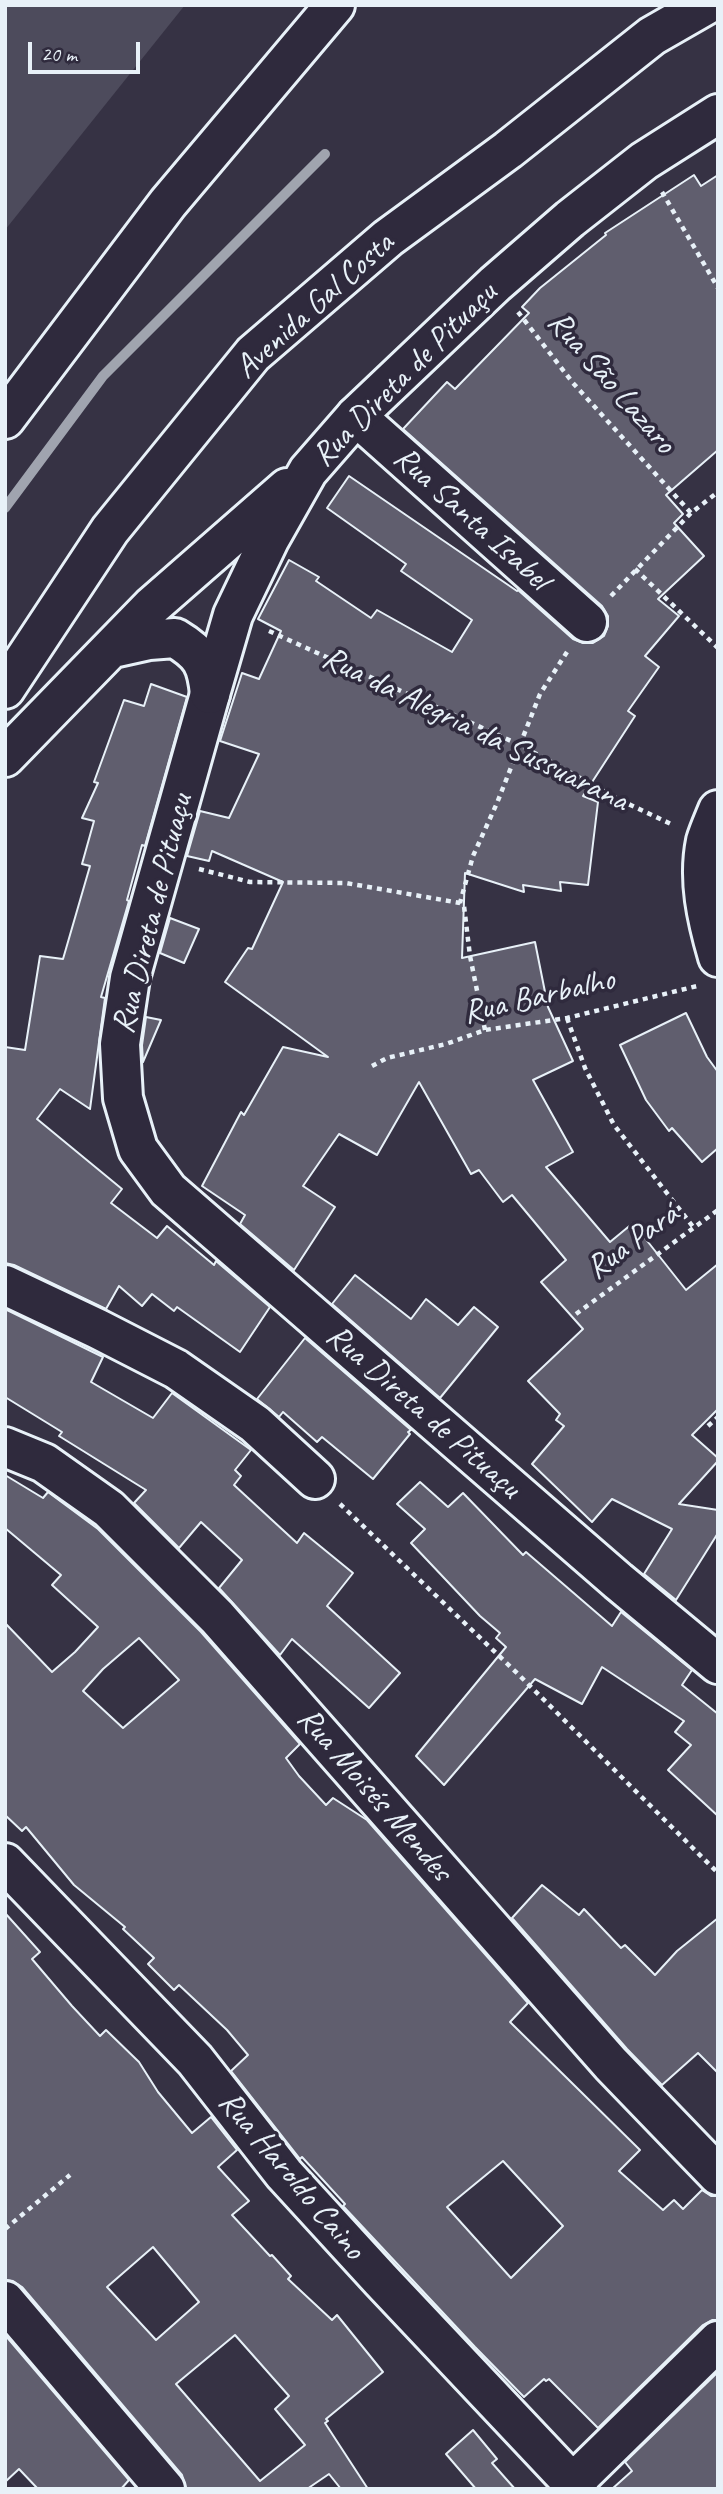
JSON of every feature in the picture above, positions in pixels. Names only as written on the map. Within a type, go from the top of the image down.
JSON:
[{"type":"street","points":[[5,419],[168,203],[335,5]]},
{"type":"street","name":"Avenida Gal Costa","points":[[5,689],[110,530],[253,354],[388,238],[508,150],[652,36],[706,5]]},
{"type":"street","name":"Rua Direta de Pituaçu","points":[[718,114],[644,161],[570,219],[495,284],[356,416],[308,471],[269,540],[233,615],[130,978],[120,1044],[123,1098],[138,1149],[168,1190],[618,1581],[718,1664]]},
{"type":"street","name":"Rua Santa Isabel","points":[[356,416],[587,622]]},
{"type":"street","points":[[5,757],[152,606],[308,471]]},
{"type":"street","points":[[113,648],[149,640],[175,638],[200,657],[208,670],[210,694]]},
{"type":"street","points":[[711,970],[703,879],[714,831]]},
{"type":"street","points":[[5,1285],[176,1369],[255,1424],[314,1479]]},
{"type":"street","name":"Rua Moisés Mendes","points":[[5,1447],[44,1463],[109,1509],[218,1617],[611,2064],[718,2175]]},
{"type":"street","name":"Rua Haroldo Caino","points":[[5,1863],[195,2060],[284,2174],[575,2486]]},
{"type":"street","points":[[5,2301],[164,2489]]},
{"type":"street","points":[[575,2486],[718,2342]]},
{"type":"path","points":[[644,161],[718,288]]},
{"type":"path","name":"Rua São Lazaro","points":[[495,284],[573,383],[691,513]]},
{"type":"path","points":[[460,903],[473,856],[540,694],[587,622],[691,513],[718,492]]},
{"type":"path","points":[[635,569],[718,648]]},
{"type":"path","name":"Rua da Alegria da Sussuarana","points":[[233,615],[520,745],[620,800],[714,831]]},
{"type":"path","points":[[164,861],[250,882],[346,883],[460,903],[464,906],[470,956],[485,1030]]},
{"type":"path","name":"Rua Barbalho","points":[[372,1066],[387,1058],[446,1044],[485,1030],[567,1018],[711,970]]},
{"type":"path","points":[[567,1018],[585,1068],[614,1125],[694,1228]]},
{"type":"path","name":"Rua Pará","points":[[576,1314],[718,1210]]},
{"type":"path","points":[[708,1426],[718,1417]]},
{"type":"path","points":[[314,1479],[518,1674],[718,1873]]},
{"type":"path","points":[[5,2229],[70,2175]]},
{"type":"shaded area","points":[[5,5],[185,5],[5,230]]},
{"type":"building","points":[[694,175],[701,186],[718,175],[718,450],[666,495],[683,514],[674,523],[704,556],[658,599],[679,616],[645,656],[659,667],[628,711],[635,716],[583,796],[598,802],[588,885],[560,882],[561,891],[523,885],[524,892],[465,873],[462,958],[535,942],[548,1007],[573,1061],[533,1080],[573,1152],[546,1167],[610,1242],[633,1223],[686,1290],[718,1264],[718,1409],[692,1435],[718,1458],[718,1461],[679,1504],[718,1510],[718,1533],[676,1600],[644,1574],[672,1529],[612,1499],[592,1522],[532,1464],[564,1426],[556,1420],[560,1414],[528,1381],[583,1329],[541,1282],[566,1260],[512,1195],[503,1202],[479,1170],[471,1174],[419,1082],[377,1155],[339,1134],[303,1186],[335,1207],[294,1270],[240,1224],[245,1215],[202,1186],[241,1112],[244,1115],[283,1047],[328,1057],[225,982],[248,948],[252,949],[283,882],[212,851],[209,861],[187,856],[200,811],[229,818],[259,754],[220,741],[242,673],[259,679],[281,631],[258,619],[289,560],[319,577],[316,581],[371,618],[377,610],[452,652],[472,620],[401,571],[406,564],[327,508],[349,476],[518,590],[573,639],[593,643],[604,636],[608,616],[602,606],[403,429],[447,382],[455,389],[529,313],[522,307],[540,288],[606,235],[605,233]]},
{"type":"building","points":[[151,684],[187,697],[145,846],[142,845],[101,997],[105,998],[90,1109],[60,1089],[37,1119],[122,1189],[111,1203],[157,1238],[167,1226],[214,1265],[216,1261],[270,1307],[240,1352],[177,1307],[174,1311],[152,1294],[142,1306],[119,1286],[106,1309],[5,1263],[5,1047],[25,1050],[40,956],[63,959],[90,866],[82,864],[94,821],[82,818],[98,783],[94,782],[124,700],[144,706]]},
{"type":"building","points":[[170,918],[199,929],[184,963],[160,953]]},
{"type":"building","points":[[686,1013],[707,1057],[718,1072],[718,1148],[702,1162],[672,1128],[669,1131],[646,1100],[620,1045]]},
{"type":"building","points":[[146,1017],[161,1020],[143,1062],[142,1045]]},
{"type":"building","points":[[355,1275],[411,1319],[426,1299],[458,1325],[474,1307],[498,1327],[440,1398],[332,1304]]},
{"type":"building","points":[[5,1309],[103,1357],[91,1382],[153,1418],[172,1393],[251,1450],[235,1470],[241,1476],[234,1485],[297,1543],[304,1533],[353,1573],[327,1606],[400,1673],[369,1708],[292,1639],[280,1655],[219,1588],[242,1560],[201,1522],[179,1548],[134,1503],[146,1490],[59,1436],[62,1432],[5,1397]]},
{"type":"building","points":[[305,1338],[411,1430],[373,1479],[322,1437],[317,1442],[283,1412],[279,1417],[257,1399]]},
{"type":"building","points":[[5,1475],[43,1498],[48,1492],[98,1529],[201,1632],[300,1744],[286,1758],[299,1776],[326,1805],[333,1798],[367,1820],[528,2003],[510,2022],[640,2150],[619,2171],[663,2210],[674,2200],[683,2209],[702,2190],[711,2196],[718,2196],[718,2320],[703,2325],[598,2428],[549,2379],[544,2379],[524,2397],[475,2347],[343,2206],[345,2204],[302,2157],[300,2159],[231,2071],[248,2055],[227,2030],[179,1985],[174,1990],[148,1964],[154,1958],[123,1929],[125,1927],[74,1885],[26,1827],[22,1831],[5,1815],[5,1623],[52,1672],[98,1627],[52,1585],[61,1575],[5,1528]],"holes":[[[139,1638],[179,1680],[123,1728],[83,1691],[103,1669]],[[503,2161],[563,2226],[511,2278],[447,2207]]]},
{"type":"building","points":[[420,1482],[448,1507],[463,1493],[523,1555],[526,1552],[612,1626],[621,1612],[692,1670],[682,1685],[718,1714],[718,1816],[668,1770],[691,1745],[675,1732],[684,1721],[602,1667],[582,1704],[535,1679],[444,1785],[416,1756],[506,1647],[496,1638],[500,1633],[480,1616],[411,1543],[425,1529],[397,1504]]},
{"type":"building","points":[[542,1885],[579,1915],[584,1909],[621,1948],[625,1945],[655,1975],[677,1951],[718,1918],[718,2073],[698,2053],[662,2085],[627,2049],[512,1918]]},
{"type":"building","points":[[5,1913],[40,1952],[32,1959],[100,2036],[106,2030],[139,2062],[158,2092],[192,2133],[211,2117],[237,2150],[218,2167],[249,2201],[232,2215],[291,2276],[288,2279],[332,2320],[337,2315],[383,2372],[326,2419],[328,2421],[325,2423],[368,2489],[341,2489],[329,2474],[307,2489],[186,2489],[182,2475],[22,2287],[13,2281],[5,2280]],"holes":[[[153,2247],[199,2302],[156,2340],[107,2287]],[[235,2335],[289,2396],[275,2409],[305,2445],[260,2481],[176,2384]]]},
{"type":"building","points":[[5,2335],[129,2480],[121,2489],[38,2489],[19,2469],[5,2482]]},
{"type":"building","points":[[718,2372],[718,2489],[612,2489],[632,2471],[625,2462]]},
{"type":"building","points":[[473,2430],[497,2459],[492,2463],[515,2489],[476,2489],[446,2454]]},
{"type":"waterway","points":[[5,508],[103,376],[325,154]]}]
